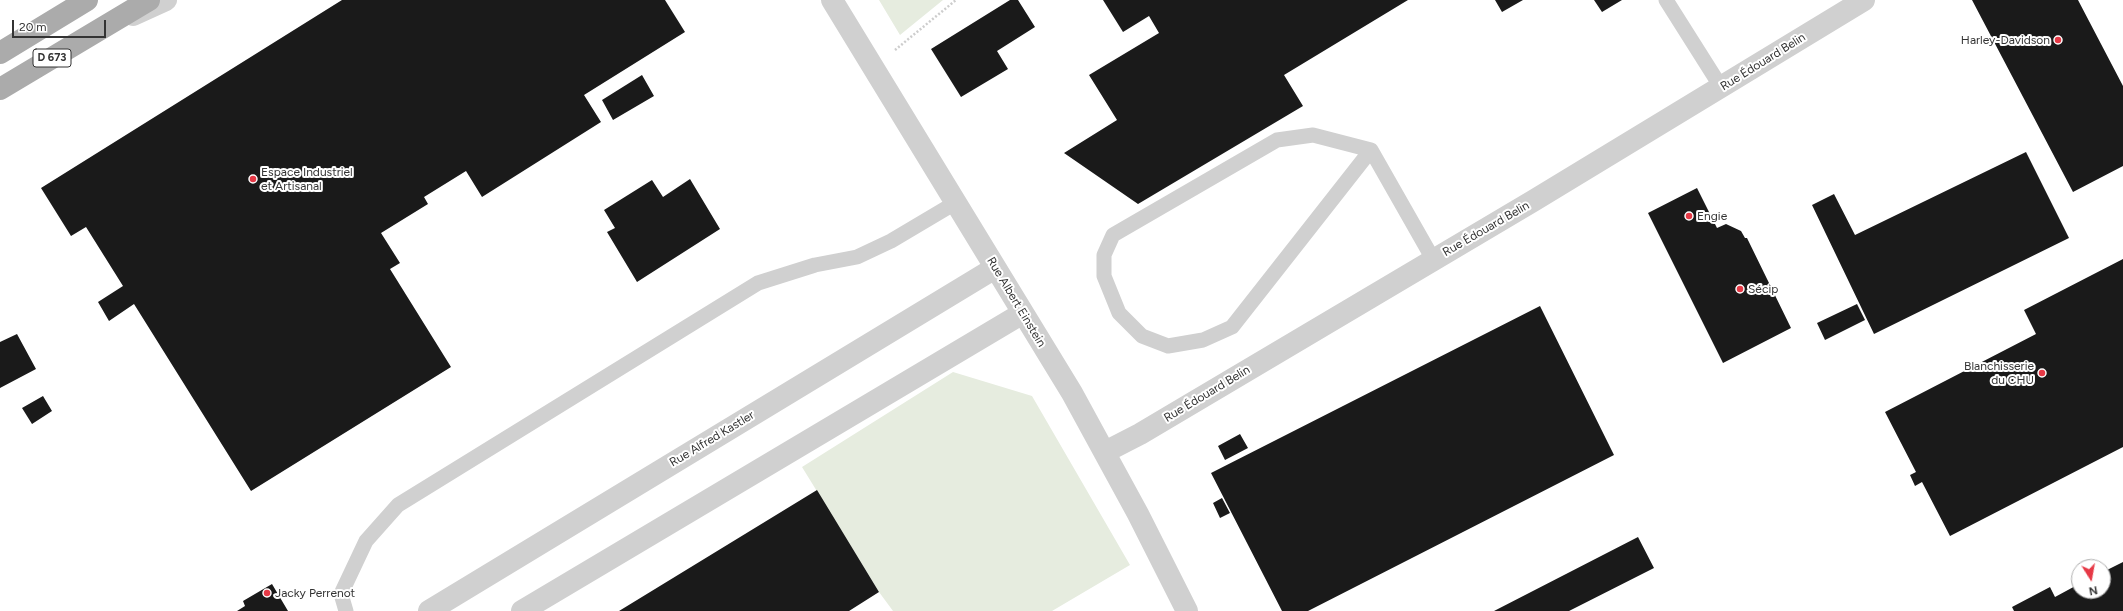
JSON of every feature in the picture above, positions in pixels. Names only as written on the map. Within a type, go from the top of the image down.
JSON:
[{"type":"main road","name":"D 673","points":[[0,53],[87,0]]},
{"type":"main road","name":"D 673","points":[[0,89],[149,0]]},
{"type":"street","points":[[104,27],[166,0]]},
{"type":"street","name":"Rue Albert Einstein","points":[[832,0],[996,268],[1105,452],[1187,611]]},
{"type":"street","name":"Rue Édouard Belin","points":[[1105,452],[1140,434],[1864,0]]},
{"type":"street","name":"Rue Alfred Kastler","points":[[429,611],[996,268]]},
{"type":"street","points":[[522,611],[1023,313]]},
{"type":"lane","points":[[1666,0],[1721,87]]},
{"type":"lane","points":[[1371,150],[1232,327],[1203,340],[1168,346],[1142,336],[1119,313],[1104,276],[1104,255],[1113,235],[1277,140],[1313,136],[1371,150],[1433,259]]},
{"type":"lane","points":[[346,611],[341,594],[366,541],[398,505],[758,283],[815,265],[857,256],[891,241],[955,203]]},
{"type":"path","points":[[873,67],[956,0]]},
{"type":"shaded area","points":[[879,0],[943,0],[900,35]]},
{"type":"shaded area","points":[[953,372],[1032,396],[1130,565],[1052,611],[893,611],[879,592],[802,467]]},
{"type":"building","name":"Espace Industriel et Artisanal","points":[[342,0],[665,0],[685,32],[584,95],[601,122],[482,197],[466,171],[424,197],[428,204],[381,233],[400,263],[390,269],[451,367],[251,491],[134,304],[109,321],[98,302],[123,286],[86,227],[71,236],[41,188]]},
{"type":"building","points":[[1010,0],[1018,0],[1035,27],[997,51],[1008,69],[961,97],[931,49]]},
{"type":"building","points":[[1103,0],[1408,0],[1284,75],[1303,106],[1138,204],[1064,153],[1117,120],[1089,75],[1159,33],[1149,16],[1123,32]]},
{"type":"building","points":[[1495,0],[1523,0],[1502,12]]},
{"type":"building","points":[[1594,0],[1622,0],[1602,12]]},
{"type":"building","points":[[1972,0],[2078,0],[2123,86],[2123,166],[2073,192]]},
{"type":"building","points":[[642,75],[654,96],[613,120],[602,100]]},
{"type":"building","points":[[2026,152],[2069,238],[1874,334],[1812,205],[1834,194],[1855,235]]},
{"type":"building","points":[[690,179],[720,229],[637,282],[607,232],[615,228],[604,210],[652,180],[663,197]]},
{"type":"building","points":[[1697,188],[1717,228],[1726,224],[1741,231],[1745,238],[1747,238],[1791,328],[1723,363],[1648,213]]},
{"type":"building","name":"Blanchisserie du CHU","points":[[2123,259],[2123,447],[1950,536],[1922,482],[1915,486],[1910,475],[1916,472],[1885,412],[2036,334],[2024,310]]},
{"type":"building","points":[[1857,304],[1865,320],[1825,340],[1817,323]]},
{"type":"building","points":[[1540,306],[1614,455],[1308,611],[1282,611],[1211,473]]},
{"type":"building","points":[[17,334],[36,369],[0,388],[0,342]]},
{"type":"building","points":[[43,396],[52,411],[32,424],[22,408]]},
{"type":"building","points":[[1240,434],[1248,448],[1225,460],[1218,446]]},
{"type":"building","points":[[817,490],[879,592],[849,611],[619,611]]},
{"type":"building","points":[[1222,498],[1230,513],[1220,518],[1213,503]]},
{"type":"building","points":[[1638,537],[1654,568],[1569,611],[1494,611]]},
{"type":"building","points":[[2123,562],[2123,611],[2014,611],[2012,607],[2050,587],[2055,597],[2071,588],[2071,599],[2111,599],[2111,568]]},
{"type":"building","name":"Jacky Perrenot","points":[[272,584],[288,611],[237,611],[245,606],[243,601]]},
{"type":"place","name":"Harley-Davidson","points":[[2058,40]]},
{"type":"place","name":"Espace Industriel et Artisanal","points":[[253,179]]},
{"type":"place","name":"Engie","points":[[1689,216]]},
{"type":"place","name":"Sécip","points":[[1740,289]]},
{"type":"place","name":"Blanchisserie du CHU","points":[[2042,373]]},
{"type":"place","name":"Jacky Perrenot","points":[[267,593]]}]
